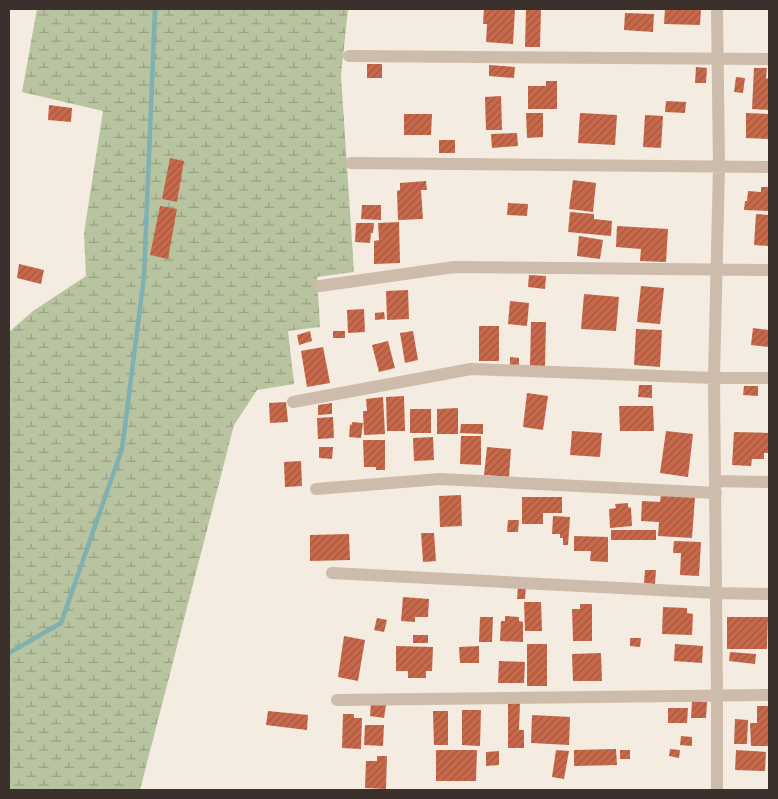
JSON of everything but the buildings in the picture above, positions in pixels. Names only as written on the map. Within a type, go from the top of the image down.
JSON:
[{"type":"street","points":[[717,9],[719,167],[714,378],[718,696],[717,790]]},
{"type":"street","points":[[348,56],[769,60]]},
{"type":"street","points":[[351,163],[769,167]]},
{"type":"street","points":[[320,286],[454,267],[769,270]]},
{"type":"street","points":[[293,402],[471,369],[714,378],[769,378]]},
{"type":"street","points":[[316,489],[440,479],[716,487],[769,482]]},
{"type":"street","points":[[332,573],[769,594]]},
{"type":"street","points":[[338,700],[769,695]]},
{"type":"green space","points":[[37,9],[348,9],[341,76],[354,272],[317,277],[320,327],[288,331],[294,384],[257,390],[234,425],[140,790],[9,790],[9,332],[33,311],[86,276],[84,233],[103,111],[22,92]]},
{"type":"waterway","points":[[9,653],[61,623],[122,449],[144,277],[155,9]]}]
